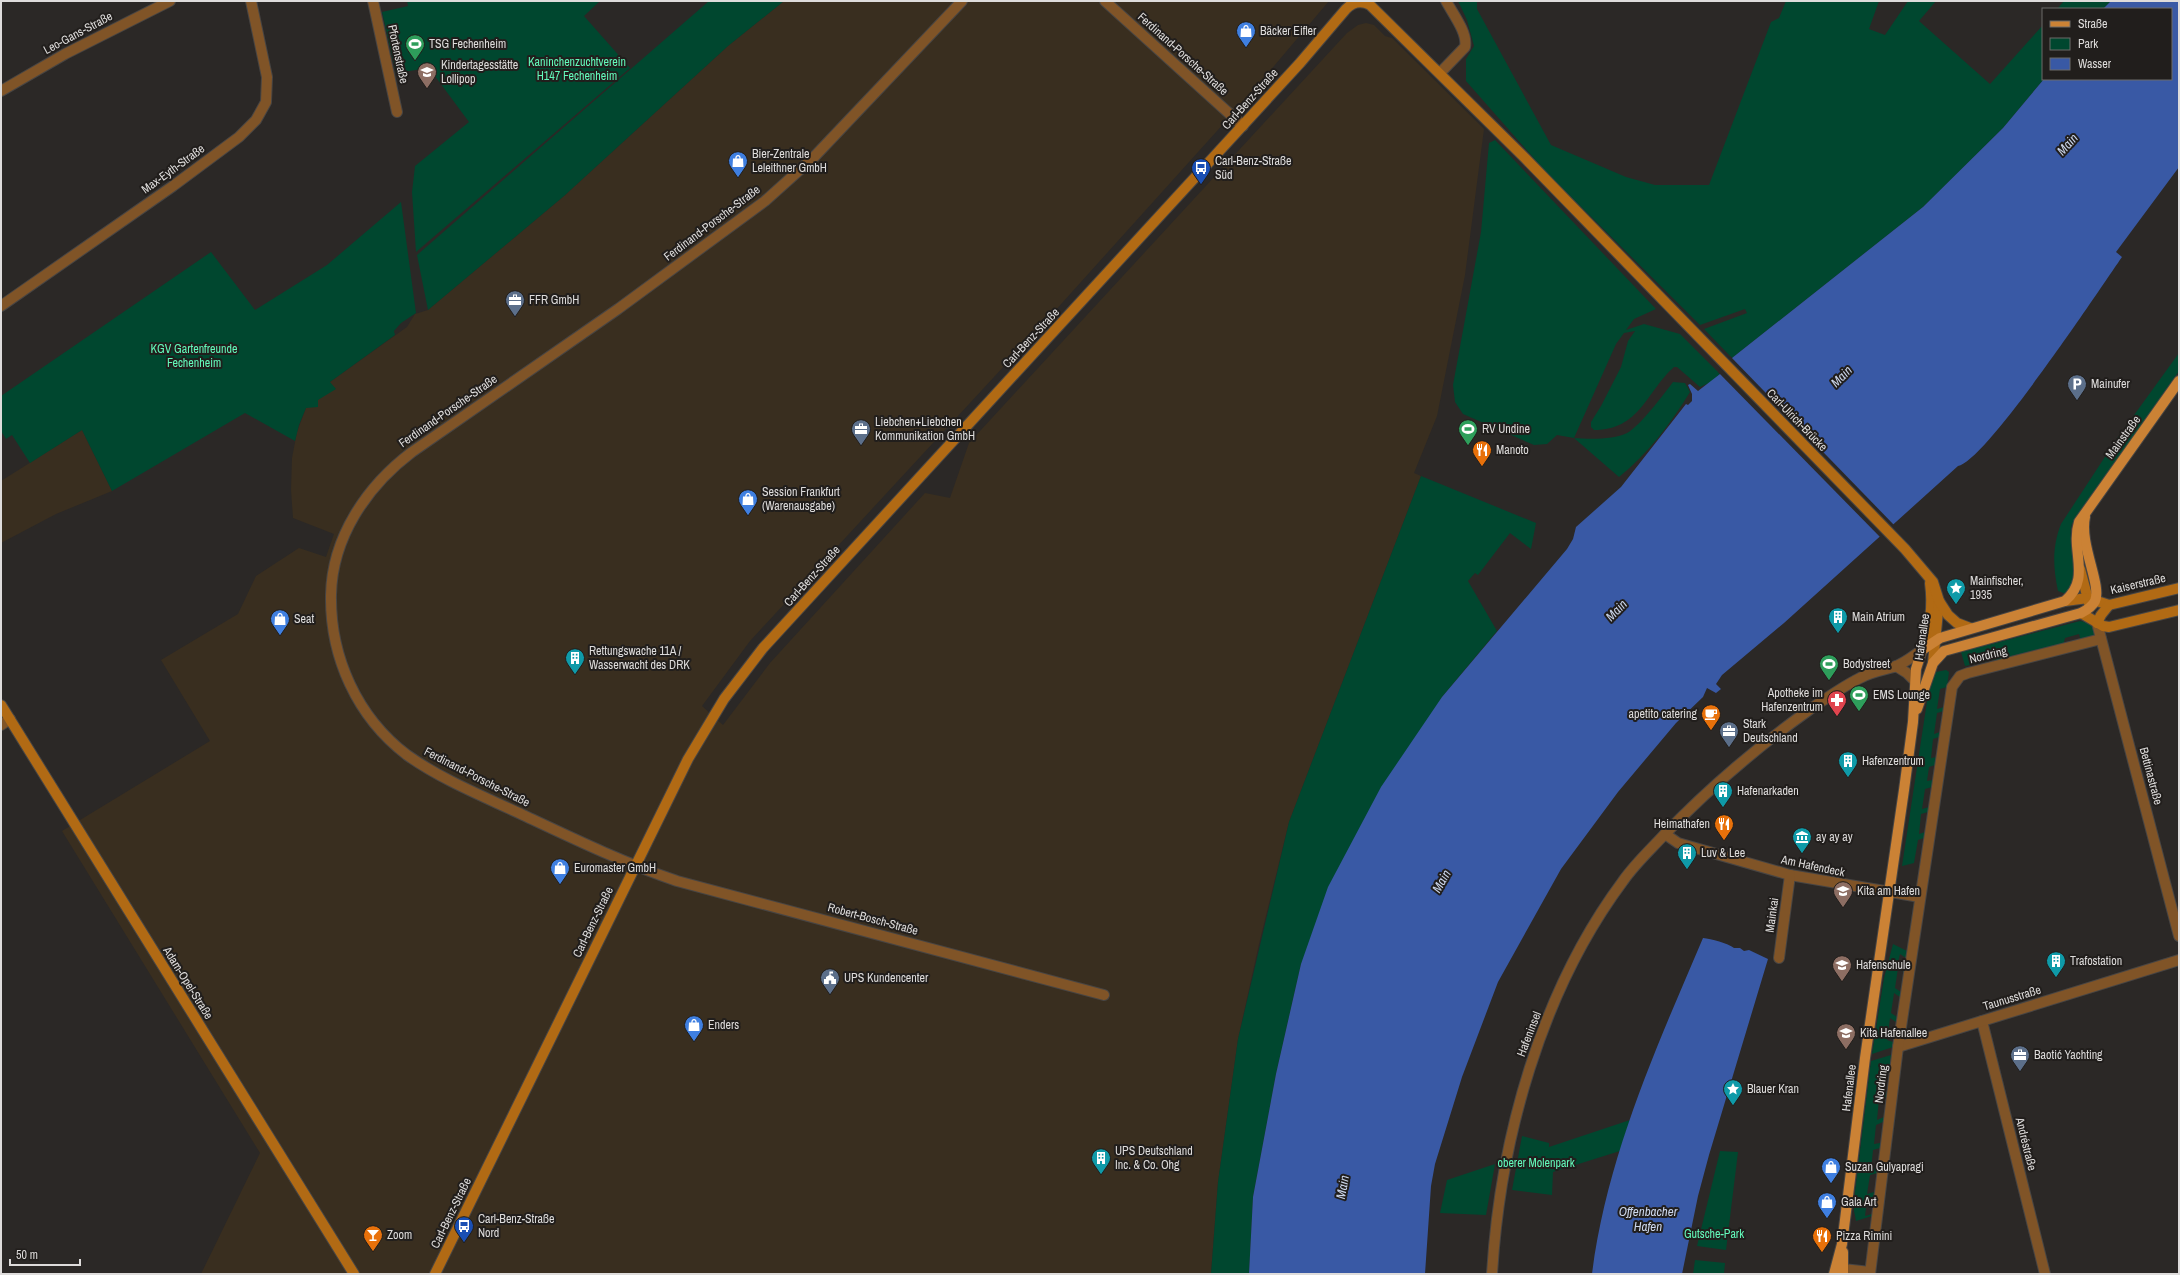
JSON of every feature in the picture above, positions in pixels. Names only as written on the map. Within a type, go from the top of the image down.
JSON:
[{"type":"main road","name":"Carl-Benz-Straße","points":[[435,1274],[691,752],[724,699],[742,674],[1243,126],[1346,9],[1358,1]]},
{"type":"main road","name":"Carl-Ulrich-Brücke","points":[[1358,1],[1370,5],[1525,158],[1905,549],[1929,577]]},
{"type":"main road","name":"Mainstraße","points":[[2097,623],[2080,569],[2075,537],[2079,522],[2179,381]]},
{"type":"main road","name":"Mainstraße","points":[[2088,508],[2084,525],[2084,539],[2096,588],[2091,602]]},
{"type":"main road","name":"Mainstraße","points":[[2065,601],[2078,587],[2080,569]]},
{"type":"main road","points":[[1929,577],[1937,590],[1939,601],[1953,620],[1970,628]]},
{"type":"main road","points":[[1929,577],[1931,597],[1928,631],[1936,639],[1950,648]]},
{"type":"main road","name":"Kaiserstraße","points":[[1922,650],[1936,639],[2065,601],[2091,602],[2109,605],[2179,588]]},
{"type":"main road","name":"Hafenallee","points":[[1913,722],[1933,662],[1939,601]]},
{"type":"main road","points":[[1933,662],[1939,654],[1950,648],[2081,613],[2091,602]]},
{"type":"main road","points":[[2097,623],[2109,605]]},
{"type":"main road","points":[[2081,613],[2097,623],[2109,627],[2179,610]]},
{"type":"main road","name":"Hafenallee","points":[[1840,1272],[1842,1244],[1865,1058],[1890,892],[1913,722],[1914,680],[1928,631]]},
{"type":"main road","name":"Adam-Opel-Straße","points":[[1,705],[354,1274]]},
{"type":"street","name":"Leo-Gans-Straße","points":[[1,91],[65,54],[170,1]]},
{"type":"street","name":"Max-Eyth-Straße","points":[[1,306],[174,186],[239,137],[256,120],[266,102],[267,77],[251,1]]},
{"type":"street","name":"Pfortenstraße","points":[[373,1],[397,112]]},
{"type":"street","name":"Ferdinand-Porsche-Straße","points":[[635,866],[507,807],[423,765],[396,746],[372,721],[362,707],[346,676],[334,630],[331,609],[332,581],[342,539],[362,503],[375,485],[397,463],[618,309],[765,201],[814,157],[962,1]]},
{"type":"street","name":"Ferdinand-Porsche-Straße","points":[[1106,1],[1243,126]]},
{"type":"street","points":[[1440,73],[1461,52],[1466,42],[1464,35],[1446,1]]},
{"type":"street","name":"Bettinastraße","points":[[2097,623],[2179,936]]},
{"type":"street","name":"Nordring","points":[[1870,1273],[1898,1047],[1950,696],[1954,683],[1960,676],[1968,673],[2101,638]]},
{"type":"street","name":"Hafeninsel","points":[[1492,1274],[1495,1232],[1506,1162],[1515,1118],[1541,1039],[1578,951],[1596,920],[1626,876],[1665,834],[1745,758],[1809,710],[1860,678],[1896,666],[1922,650]]},
{"type":"street","points":[[1896,666],[1908,673],[1914,680]]},
{"type":"street","points":[[1,725],[10,719]]},
{"type":"street","name":"Am Hafendeck","points":[[1665,834],[1678,843],[1790,875],[1842,886],[1890,892]]},
{"type":"street","name":"Robert-Bosch-Straße","points":[[635,866],[677,881],[1104,995]]},
{"type":"street","name":"Mainkai","points":[[1779,958],[1790,875]]},
{"type":"street","points":[[1890,892],[1920,898]]},
{"type":"street","name":"Taunusstraße","points":[[1898,1047],[2179,960]]},
{"type":"street","name":"Andréstraße","points":[[1982,1021],[2045,1274]]},
{"type":"street","points":[[1840,1272],[1870,1273]]},
{"type":"shaded area","points":[[784,1],[1329,1],[1253,91],[1053,313],[750,641],[702,706],[723,725],[770,663],[925,493],[950,498],[969,443],[1347,33],[1358,25],[1366,23],[1374,25],[1385,36],[1392,38],[1484,129],[1465,275],[1437,416],[1414,473],[1421,476],[1289,822],[1259,944],[1238,1039],[1218,1182],[1211,1274],[201,1274],[260,1153],[62,831],[210,741],[161,660],[238,614],[256,576],[299,548],[326,557],[334,534],[293,518],[291,490],[292,458],[297,432],[306,408],[318,400],[330,382],[407,327],[415,314],[428,310],[564,196],[728,46]]},
{"type":"shaded area","points":[[82,430],[112,491],[56,514],[1,543],[1,481]]},
{"type":"green space","name":"Kaninchenzuchtverein H147 Fechenheim","points":[[407,1],[600,1],[584,16],[630,68],[416,252],[412,192],[415,166],[469,122],[429,68],[396,73],[382,12],[408,6]]},
{"type":"green space","points":[[709,1],[784,1],[728,46],[564,196],[428,310],[417,255]]},
{"type":"green space","points":[[1458,1],[1477,1],[1477,9],[1551,145],[1626,177],[1655,185],[1709,185],[1771,22],[1779,18],[1786,1],[1879,1],[1869,29],[1885,35],[1908,1],[1936,1],[1919,21],[1990,84],[2042,26],[2043,80],[2003,128],[1923,207],[1732,358],[1704,329],[1747,313],[1745,309],[1700,325],[1545,171],[1466,81],[1466,59],[1474,46],[1467,20]]},
{"type":"green space","points":[[2064,1],[2111,1],[2104,8],[2058,8]]},
{"type":"green space","points":[[1495,140],[1656,309],[1634,319],[1626,330],[1644,324],[1680,334],[1720,374],[1711,382],[1700,387],[1677,367],[1674,367],[1664,377],[1641,408],[1632,417],[1622,424],[1594,430],[1591,427],[1591,422],[1621,367],[1628,341],[1635,331],[1624,333],[1616,344],[1574,438],[1557,435],[1547,444],[1534,445],[1463,414],[1455,402],[1453,385],[1481,232],[1489,143]]},
{"type":"green space","name":"KGV Gartenfreunde Fechenheim","points":[[401,202],[416,313],[401,323],[394,331],[395,335],[330,382],[336,389],[318,400],[318,407],[306,408],[299,425],[295,441],[245,413],[112,491],[82,430],[30,463],[12,435],[6,439],[1,431],[1,396],[211,252],[255,310],[327,265]]},
{"type":"green space","points":[[2179,353],[2179,371],[2072,524],[2071,542],[2074,562],[2074,580],[2071,588],[2066,594],[2058,591],[2054,557],[2056,541],[2061,524],[2116,440]]},
{"type":"green space","points":[[1673,382],[1685,383],[1690,392],[1675,415],[1649,449],[1619,477],[1574,438],[1608,438],[1627,433],[1645,417]]},
{"type":"green space","points":[[1421,476],[1536,523],[1531,549],[1510,533],[1478,575],[1475,573],[1468,581],[1497,631],[1442,697],[1301,964],[1276,1074],[1253,1197],[1249,1274],[1211,1274],[1218,1182],[1238,1039],[1289,822]]},
{"type":"green space","points":[[2080,621],[2092,626],[2098,637],[2081,641],[2079,634],[2065,638],[2063,646],[2056,648],[2055,645],[2011,656],[2012,659],[1997,663],[1996,659],[1965,666],[1961,652]]},
{"type":"green space","points":[[1946,670],[1949,672],[1947,687],[1940,689],[1937,709],[1944,707],[1944,711],[1937,713],[1934,734],[1940,732],[1939,737],[1933,739],[1931,758],[1937,757],[1935,765],[1929,767],[1927,781],[1933,780],[1932,787],[1925,789],[1922,809],[1929,807],[1928,812],[1921,814],[1919,834],[1925,832],[1924,838],[1918,840],[1914,863],[1902,866],[1928,695],[1936,672]]},
{"type":"green space","points":[[1893,944],[1907,951],[1906,958],[1900,954],[1898,962],[1905,966],[1904,972],[1898,968],[1895,988],[1901,992],[1900,997],[1894,993],[1891,1013],[1897,1017],[1896,1022],[1890,1018],[1887,1040],[1893,1042],[1893,1047],[1872,1054],[1884,978]]},
{"type":"green space","points":[[1891,1055],[1889,1072],[1882,1075],[1880,1094],[1887,1092],[1886,1097],[1879,1099],[1877,1120],[1884,1117],[1883,1122],[1876,1125],[1874,1144],[1880,1143],[1880,1148],[1873,1150],[1871,1170],[1877,1167],[1877,1173],[1870,1175],[1867,1194],[1874,1192],[1873,1198],[1867,1200],[1865,1216],[1872,1214],[1872,1216],[1856,1221],[1854,1200],[1871,1061]]},
{"type":"green space","name":"oberer Molenpark","points":[[1630,1120],[1620,1151],[1553,1172],[1552,1195],[1512,1190],[1522,1136],[1549,1143],[1549,1147]]},
{"type":"green space","name":"Gutsche-Park","points":[[1720,1151],[1738,1152],[1726,1250],[1697,1246]]},
{"type":"green space","points":[[1495,1164],[1486,1215],[1440,1213],[1447,1180]]},
{"type":"green space","points":[[1695,1260],[1725,1263],[1724,1274],[1693,1274]]},
{"type":"water","name":"Main","points":[[2111,1],[2179,1],[2179,167],[2116,252],[2122,257],[2042,372],[1992,436],[1972,457],[1958,466],[1784,623],[1722,675],[1716,684],[1721,689],[1716,693],[1707,688],[1703,697],[1676,723],[1618,792],[1561,869],[1498,982],[1462,1077],[1435,1164],[1431,1186],[1425,1274],[1249,1274],[1253,1197],[1276,1074],[1301,964],[1328,887],[1381,787],[1442,697],[1567,549],[1573,539],[1576,527],[1621,487],[1686,404],[1688,405],[1692,401],[1692,394],[1688,385],[1690,384],[1698,391],[1720,374],[1732,358],[1923,207],[2003,128],[2043,80],[2172,80],[2172,8],[2104,8]]},
{"type":"water","name":"Offenbacher Hafen","points":[[1703,938],[1715,940],[1734,948],[1740,948],[1744,951],[1749,950],[1768,959],[1709,1155],[1698,1196],[1682,1274],[1592,1274],[1599,1230],[1609,1187],[1622,1144],[1636,1102],[1668,1019]]},
{"type":"pier","points":[[1730,356],[1895,526],[1881,538],[1718,372]]},
{"type":"place","name":"Bäcker Eifler","points":[[1246,48]]},
{"type":"place","name":"TSG Fechenheim","points":[[415,61]]},
{"type":"place","name":"Kindertagesstätte Lollipop","points":[[427,89]]},
{"type":"place","name":"Bier-Zentrale Leleithner GmbH","points":[[738,178]]},
{"type":"place","name":"Carl-Benz-Straße Süd","points":[[1201,185]]},
{"type":"place","name":"FFR GmbH","points":[[515,317]]},
{"type":"place","name":"Mainufer","points":[[2077,401]]},
{"type":"place","name":"Liebchen+Liebchen Kommunikation GmbH","points":[[861,446]]},
{"type":"place","name":"RV Undine","points":[[1468,446]]},
{"type":"place","name":"Manoto","points":[[1482,467]]},
{"type":"place","name":"Session Frankfurt (Warenausgabe)","points":[[748,516]]},
{"type":"place","name":"Mainfischer, 1935","points":[[1956,605]]},
{"type":"place","name":"Main Atrium","points":[[1838,634]]},
{"type":"place","name":"Seat","points":[[280,636]]},
{"type":"place","name":"Rettungswache 11A / Wasserwacht des DRK","points":[[575,675]]},
{"type":"place","name":"Bodystreet","points":[[1829,681]]},
{"type":"place","name":"EMS Lounge","points":[[1859,712]]},
{"type":"place","name":"Apotheke im Hafenzentrum","points":[[1837,717]]},
{"type":"place","name":"apetito catering","points":[[1711,731]]},
{"type":"place","name":"Stark Deutschland","points":[[1729,748]]},
{"type":"place","name":"Hafenzentrum","points":[[1848,778]]},
{"type":"place","name":"Hafenarkaden","points":[[1723,808]]},
{"type":"place","name":"Heimathafen","points":[[1724,841]]},
{"type":"place","name":"ay ay ay","points":[[1802,854]]},
{"type":"place","name":"Luv & Lee","points":[[1687,870]]},
{"type":"place","name":"Euromaster GmbH","points":[[560,885]]},
{"type":"place","name":"Kita am Hafen","points":[[1843,908]]},
{"type":"place","name":"Trafostation","points":[[2056,978]]},
{"type":"place","name":"Hafenschule","points":[[1842,982]]},
{"type":"place","name":"UPS Kundencenter","points":[[830,995]]},
{"type":"place","name":"Enders","points":[[694,1042]]},
{"type":"place","name":"Kita Hafenallee","points":[[1846,1050]]},
{"type":"place","name":"Baotić Yachting","points":[[2020,1072]]},
{"type":"place","name":"Blauer Kran","points":[[1733,1106]]},
{"type":"place","name":"UPS Deutschland Inc. & Co. Ohg","points":[[1101,1175]]},
{"type":"place","name":"Suzan Gulyapragi","points":[[1831,1184]]},
{"type":"place","name":"Gala Art","points":[[1827,1219]]},
{"type":"place","name":"Carl-Benz-Straße Nord","points":[[464,1243]]},
{"type":"place","name":"Zoom","points":[[373,1252]]},
{"type":"place","name":"Pizza Rimini","points":[[1822,1253]]}]
